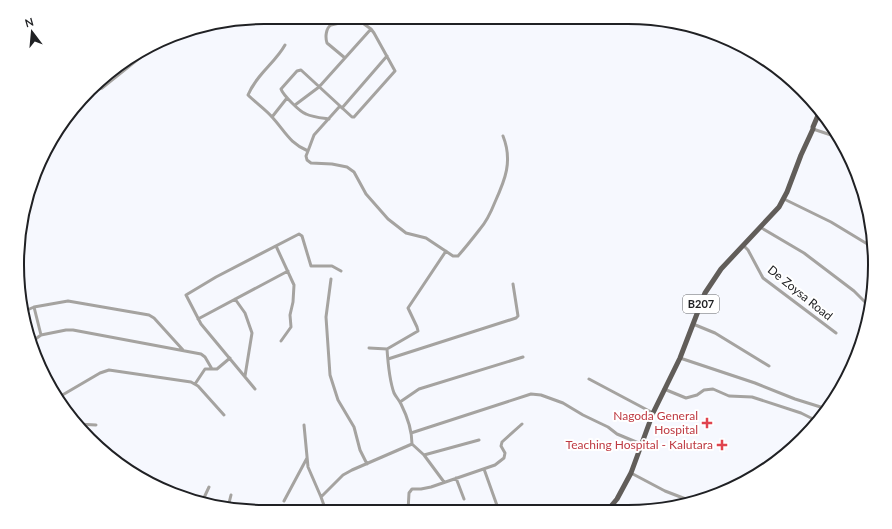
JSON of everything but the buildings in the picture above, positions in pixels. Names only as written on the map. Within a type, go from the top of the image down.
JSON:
[{"type":"main road","name":"B207","points":[[612,505],[631,473],[653,413],[680,358],[705,293],[712,281],[743,245],[776,211],[784,199],[817,117]]},
{"type":"street","points":[[335,24],[328,27],[326,39],[327,42],[345,58]]},
{"type":"street","points":[[329,119],[306,115],[287,98],[281,89],[299,70],[301,70],[352,117],[355,116],[395,71],[371,29],[364,24]]},
{"type":"street","points":[[295,106],[319,87],[371,29]]},
{"type":"street","points":[[285,45],[281,53],[260,75],[248,95],[272,117],[290,140],[299,148],[308,151]]},
{"type":"street","points":[[387,56],[314,135],[306,156],[307,160],[312,163],[332,164],[347,167],[354,172],[366,194],[388,219],[406,232],[426,238],[453,256],[458,256],[490,215],[503,184],[507,170],[506,144],[503,136]]},
{"type":"street","points":[[102,88],[129,66]]},
{"type":"street","points":[[272,117],[287,98]]},
{"type":"street","points":[[813,129],[829,134]]},
{"type":"street","points":[[784,199],[831,222],[867,243]]},
{"type":"street","points":[[760,228],[804,253],[854,291],[865,302]]},
{"type":"street","points":[[255,389],[198,319],[186,297],[188,293],[300,234],[311,266],[332,266],[341,271]]},
{"type":"street","name":"De Zoysa Road","points":[[743,245],[748,250],[763,278],[836,333]]},
{"type":"street","points":[[276,246],[294,285],[293,302],[290,315],[291,327],[281,341]]},
{"type":"street","points":[[369,348],[387,349],[418,331],[418,327],[408,308],[446,251]]},
{"type":"street","points":[[198,319],[288,271]]},
{"type":"street","points":[[331,279],[326,318],[330,375],[340,405],[354,427],[360,450],[367,464]]},
{"type":"street","points":[[388,359],[516,318],[518,316],[513,284]]},
{"type":"street","points":[[236,299],[245,313],[252,333],[245,376]]},
{"type":"street","points":[[29,309],[34,307],[68,301],[149,315],[154,318],[184,350]]},
{"type":"street","points":[[34,307],[41,335]]},
{"type":"street","points":[[693,324],[715,333],[769,366]]},
{"type":"street","points":[[36,339],[41,335],[73,330],[184,350],[203,356],[212,369]]},
{"type":"street","points":[[387,349],[393,389],[400,402],[411,433],[412,444],[424,455],[444,482]]},
{"type":"street","points":[[400,402],[419,389],[523,357]]},
{"type":"street","points":[[195,384],[203,370],[207,368],[219,368],[230,358]]},
{"type":"street","points":[[680,358],[821,407]]},
{"type":"street","points":[[63,394],[100,373],[109,370],[191,382],[198,386],[224,415]]},
{"type":"street","points":[[589,379],[653,413]]},
{"type":"street","points":[[664,389],[686,398],[697,395],[704,390],[713,389],[729,396],[752,397],[812,418]]},
{"type":"street","points":[[411,433],[531,394],[541,395],[563,403],[608,427],[617,434],[641,444]]},
{"type":"street","points":[[85,424],[96,425]]},
{"type":"street","points":[[408,505],[410,490],[421,489],[495,465],[504,458],[505,453],[501,446],[502,442],[522,424]]},
{"type":"street","points":[[304,426],[307,458],[310,471],[324,505]]},
{"type":"street","points":[[424,455],[478,440]]},
{"type":"street","points":[[321,497],[343,475],[412,444]]},
{"type":"street","points":[[284,501],[307,458]]},
{"type":"street","points":[[484,469],[497,505]]},
{"type":"street","points":[[631,473],[665,491],[684,498]]},
{"type":"street","points":[[456,478],[464,499]]},
{"type":"street","points":[[204,497],[209,487]]},
{"type":"street","points":[[229,502],[231,495]]},
{"type":"place","name":"Nagoda General Hospital","points":[[707,423]]},
{"type":"place","name":"Teaching Hospital - Kalutara","points":[[722,445]]}]
